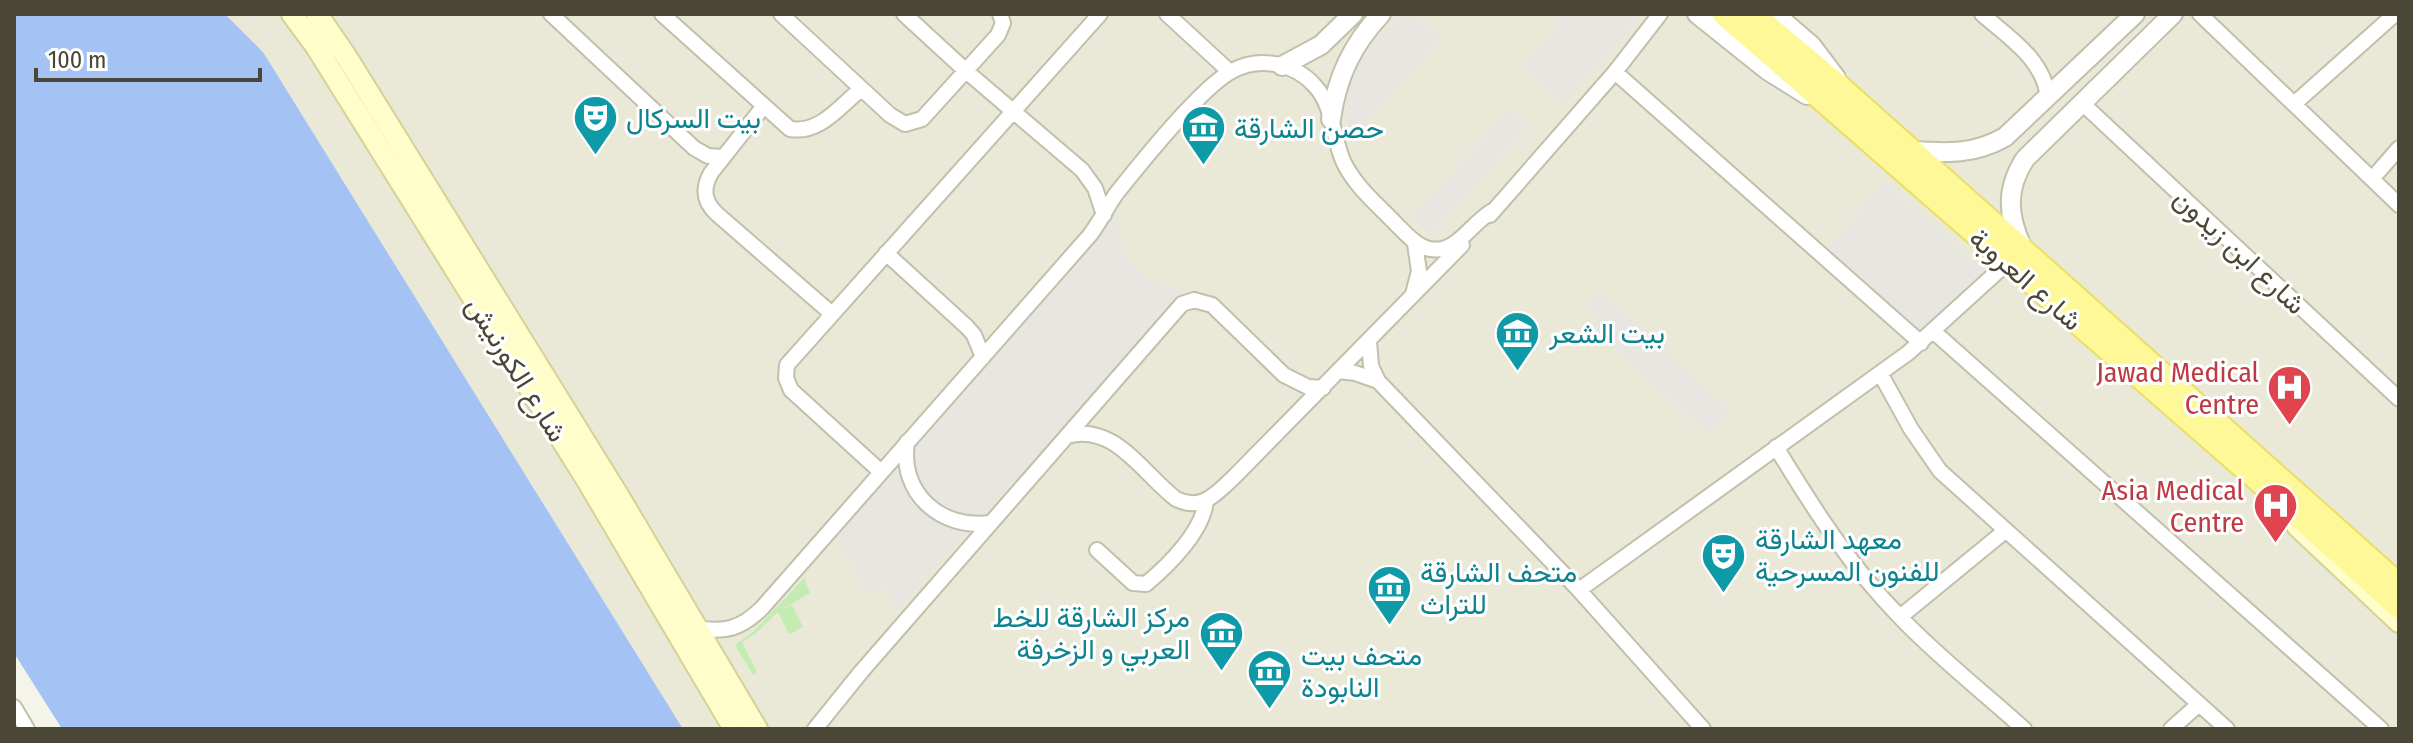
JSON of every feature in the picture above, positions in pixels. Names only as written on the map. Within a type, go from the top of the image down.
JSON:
[{"type":"main road","name":"شارع الكورنيش","points":[[292,14],[315,45],[588,482],[734,729]]},
{"type":"main road","name":"شارع الكورنيش","points":[[317,14],[618,495],[757,729]]},
{"type":"main road","name":"شارع العروبة","points":[[1724,14],[1912,151],[2015,256]]},
{"type":"main road","name":"شارع العروبة","points":[[1753,14],[1835,96],[2015,256],[2278,486],[2399,585]]},
{"type":"main road","name":"شارع العروبة","points":[[2278,486],[2399,607]]},
{"type":"main road","points":[[2278,486],[2319,497],[2399,567]]},
{"type":"main road","points":[[2278,486],[2309,540],[2399,622]]},
{"type":"street","points":[[551,14],[694,148],[708,156],[723,157]]},
{"type":"street","points":[[662,14],[790,129],[802,131],[814,128],[861,89]]},
{"type":"street","points":[[781,14],[898,122],[914,123],[922,119],[1002,29],[1000,14]]},
{"type":"street","points":[[904,14],[1082,170],[1095,188],[1104,215]]},
{"type":"street","points":[[881,472],[791,390],[786,378],[787,365],[1100,14]]},
{"type":"street","points":[[1167,14],[1230,72]]},
{"type":"street","points":[[1282,66],[1321,45],[1353,14]]},
{"type":"street","points":[[1331,119],[1345,64],[1364,32],[1381,14]]},
{"type":"street","points":[[1067,436],[1086,432],[1105,436],[1176,499],[1190,504],[1206,501],[1235,476],[1412,297],[1494,210],[1658,18],[1671,14]]},
{"type":"street","points":[[1697,14],[1767,70],[1802,93],[1835,96],[1823,58],[1775,14]]},
{"type":"street","points":[[1982,14],[2035,61],[2045,78],[2048,98]]},
{"type":"street","points":[[1912,151],[1955,154],[1988,146],[2013,132],[2084,63],[2120,21],[2135,14]]},
{"type":"street","points":[[1579,590],[1921,343],[2015,256],[2009,199],[2013,182],[2025,159],[2173,14]]},
{"type":"street","points":[[2200,14],[2399,205]]},
{"type":"street","points":[[2294,104],[2395,14]]},
{"type":"street","points":[[695,628],[724,630],[749,621],[1090,235],[1115,196],[1170,131],[1230,72],[1262,62],[1294,70],[1315,85],[1322,95],[1337,145],[1351,175],[1415,244],[1435,250],[1448,248],[1481,217],[1494,210]]},
{"type":"street","points":[[2082,103],[2076,88],[2084,63]]},
{"type":"street","points":[[1615,72],[1921,343]]},
{"type":"street","name":"شارع ابن زيدون","points":[[2082,103],[2399,399]]},
{"type":"street","points":[[763,107],[706,181],[706,200],[710,208],[832,314]]},
{"type":"street","points":[[2372,179],[2399,148]]},
{"type":"street","points":[[1412,297],[1419,271],[1415,244]]},
{"type":"street","points":[[886,253],[974,335],[983,357]]},
{"type":"street","points":[[815,729],[1177,308],[1194,300],[1212,305],[1294,382],[1323,388]]},
{"type":"street","points":[[1933,331],[2381,729]]},
{"type":"street","points":[[1369,341],[1369,358],[1378,381],[1579,590],[1703,729]]},
{"type":"street","points":[[1339,371],[1378,381]]},
{"type":"street","points":[[1880,373],[1927,455],[1952,483],[2227,729]]},
{"type":"street","points":[[907,442],[906,465],[911,483],[931,509],[959,523],[990,523]]},
{"type":"street","points":[[1776,447],[1837,542],[1900,617],[2024,729]]},
{"type":"street","points":[[1097,550],[1133,583],[1146,584],[1194,532],[1205,513],[1206,501]]},
{"type":"street","points":[[1900,617],[2005,531]]},
{"type":"street","points":[[2171,729],[2199,704]]},
{"type":"street","points":[[14,707],[27,729]]},
{"type":"shaded area","points":[[225,14],[2399,14],[2399,729],[683,729],[263,52]]},
{"type":"shaded area","points":[[1400,14],[1410,14],[1443,37],[1353,137],[1348,131],[1345,108],[1356,62]]},
{"type":"shaded area","points":[[1549,14],[1642,14],[1563,105],[1521,68],[1559,24]]},
{"type":"shaded area","points":[[1511,109],[1528,126],[1431,235],[1411,216]]},
{"type":"shaded area","points":[[1885,182],[1985,272],[1916,332],[1827,248]]},
{"type":"shaded area","points":[[1120,208],[1119,237],[1127,258],[1149,280],[1176,288],[1182,294],[896,612],[883,586],[868,595],[835,537]]},
{"type":"shaded area","points":[[1599,290],[1731,411],[1709,435],[1592,328],[1600,319],[1585,305]]},
{"type":"green space","points":[[804,578],[810,593],[781,610],[792,605],[803,627],[789,634],[778,612],[742,642],[757,672],[753,675],[735,645],[754,631]]},
{"type":"water","points":[[14,14],[225,14],[263,52],[683,729],[62,729],[14,653]]},
{"type":"place","name":"بيت السركال","points":[[595,157]]},
{"type":"place","name":"حصن الشارقة","points":[[1203,167]]},
{"type":"place","name":"بيت الشعر","points":[[1518,372]]},
{"type":"place","name":"Jawad Medical Centre","points":[[2290,427]]},
{"type":"place","name":"Asia Medical Centre","points":[[2275,545]]},
{"type":"place","name":"معهد الشارقة للفنون المسرحية","points":[[1724,594]]},
{"type":"place","name":"متحف الشارقة للتراث","points":[[1389,627]]},
{"type":"place","name":"مركز الشارقة للخط العربي و الزخرفة","points":[[1221,672]]},
{"type":"place","name":"متحف بيت النابودة","points":[[1270,710]]}]
